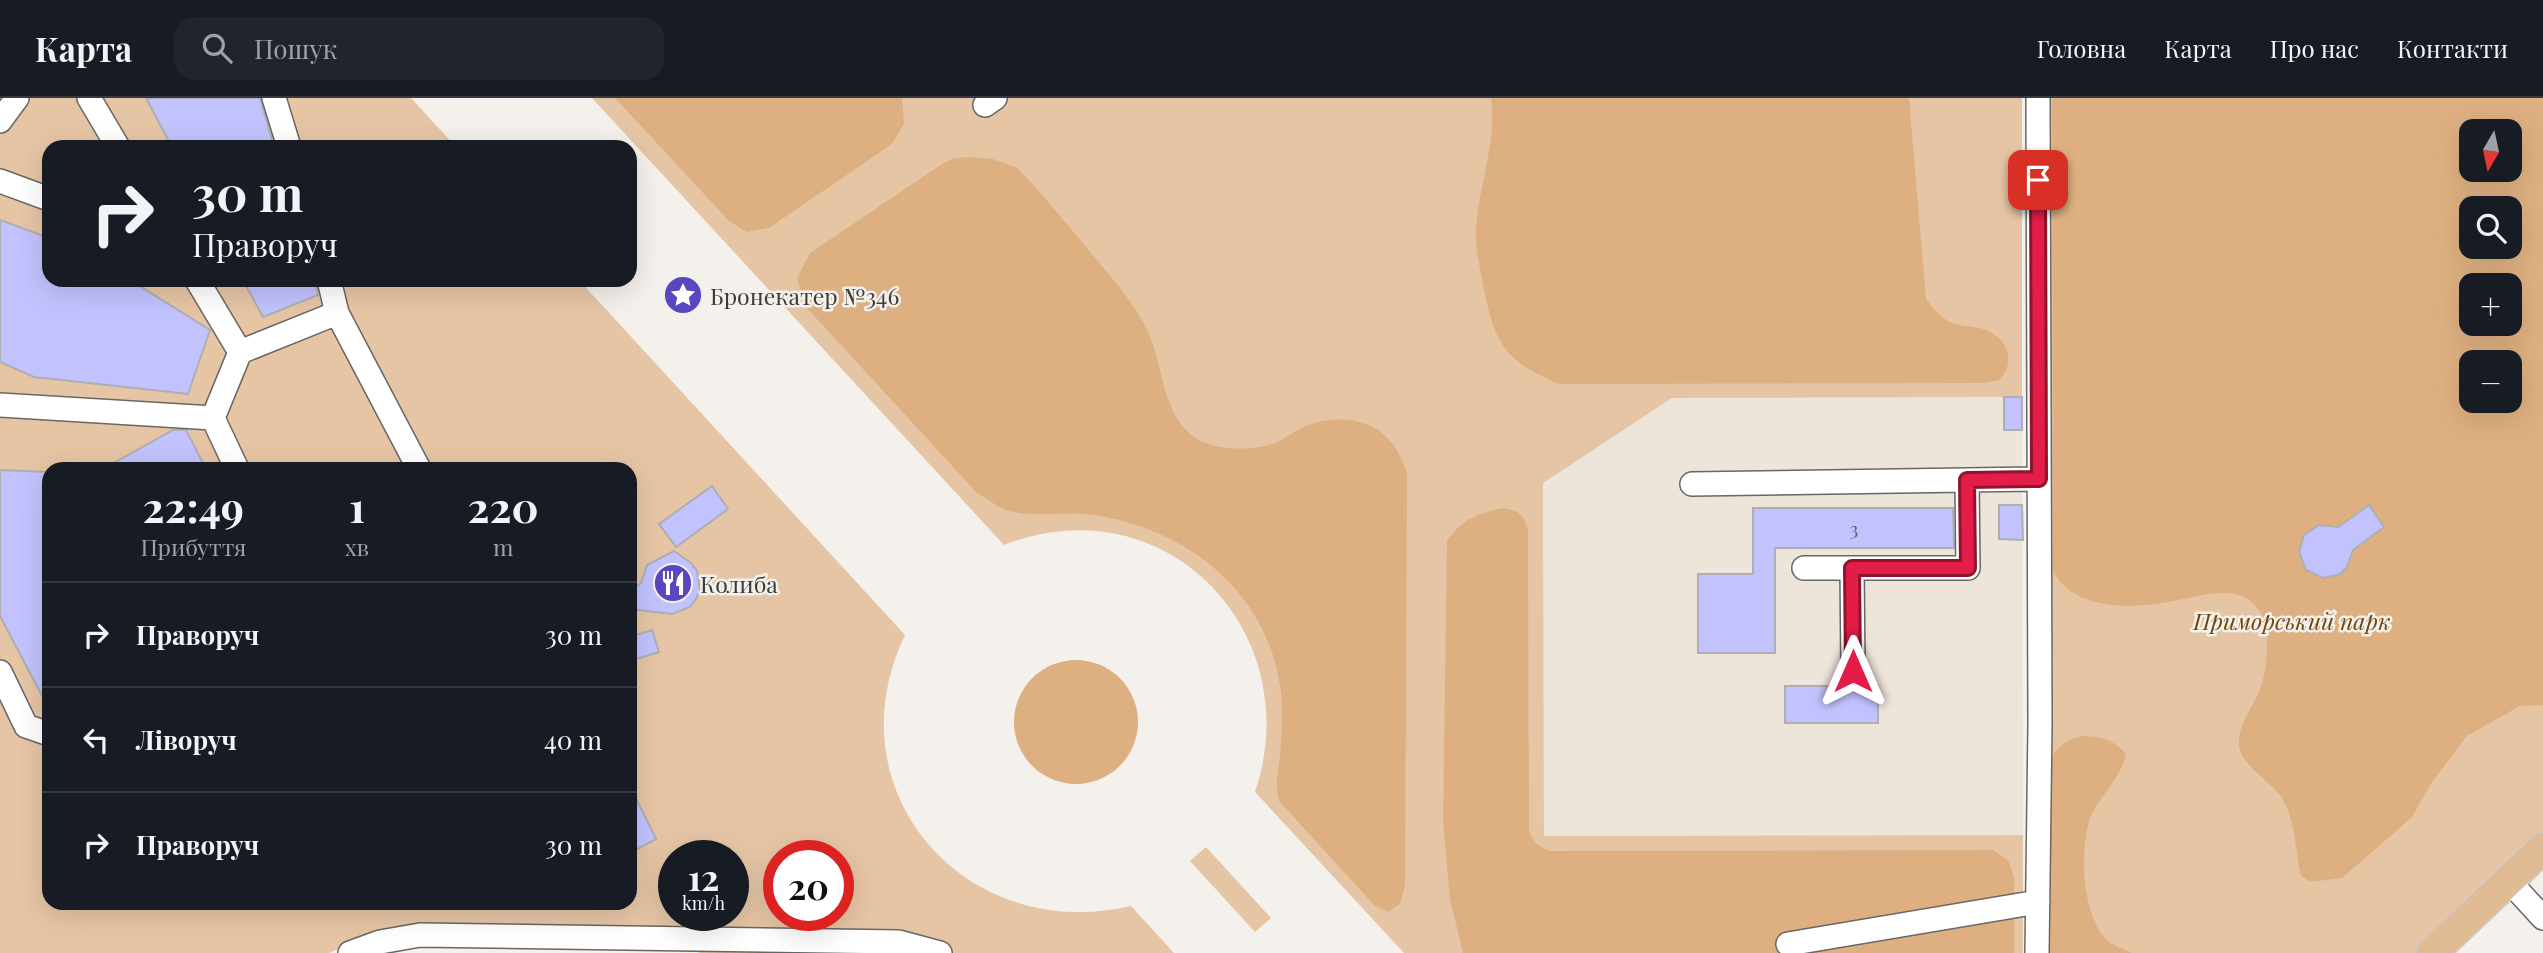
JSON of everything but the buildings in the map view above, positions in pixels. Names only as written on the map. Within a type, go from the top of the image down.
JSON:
[{"type":"main road","points":[[2432,953],[2543,848]]},
{"type":"street","points":[[0,121],[17,98]]},
{"type":"street","points":[[89,98],[114,140]]},
{"type":"street","points":[[274,98],[287,140]]},
{"type":"street","points":[[2037,953],[2038,98]]},
{"type":"street","points":[[0,181],[42,196]]},
{"type":"street","points":[[202,287],[240,352]]},
{"type":"street","points":[[331,287],[337,313],[415,462]]},
{"type":"street","points":[[233,462],[213,418],[240,352],[337,313]]},
{"type":"street","points":[[0,405],[213,418]]},
{"type":"street","points":[[1692,484],[2039,479]]},
{"type":"street","points":[[1804,568],[1968,568],[1967,480]]},
{"type":"street","points":[[1852,568],[1853,671]]},
{"type":"street","points":[[0,673],[26,726],[42,732]]},
{"type":"street","points":[[2509,881],[2543,918]]},
{"type":"street","points":[[1788,944],[2038,902]]},
{"type":"street","points":[[350,953],[380,942],[420,935],[708,946],[899,942],[940,953]]},
{"type":"shaded area","points":[[2022,397],[2023,835],[1544,836],[1543,482],[1671,398]]},
{"type":"green space","points":[[0,98],[411,98],[450,140],[42,140],[42,287],[585,287],[905,635],[886,693],[885,749],[900,800],[928,844],[967,879],[1016,902],[1071,912],[1131,906],[1174,953],[699,953],[699,931],[357,940],[329,953],[0,953]]},
{"type":"green space","points":[[592,98],[2022,98],[2022,397],[1672,398],[1543,483],[1544,836],[2023,835],[2023,953],[1404,953],[1255,792],[1266,733],[1261,677],[1242,627],[1210,585],[1168,553],[1119,535],[1063,531],[1004,545],[637,147],[637,140],[631,140]]},
{"type":"green space","points":[[615,98],[902,98],[904,124],[892,144],[769,228],[747,232],[729,221]]},
{"type":"green space","points":[[1491,98],[1909,98],[1926,299],[1950,322],[1983,329],[1998,338],[2007,350],[2008,365],[2005,372],[2000,380],[1984,383],[1559,384],[1540,375],[1513,358],[1497,335],[1487,304],[1478,258],[1477,214],[1491,132]]},
{"type":"green space","name":"Приморський парк","points":[[2040,98],[2543,98],[2543,840],[2420,953],[2041,953]]},
{"type":"green space","name":"Приморський парк","points":[[2052,98],[2543,98],[2543,705],[2520,706],[2467,736],[2432,782],[2412,817],[2342,878],[2310,882],[2301,876],[2292,823],[2285,803],[2247,763],[2240,748],[2241,728],[2260,690],[2265,671],[2267,637],[2261,613],[2242,596],[2230,594],[2218,593],[2153,604],[2120,606],[2088,600],[2062,584],[2053,571]]},
{"type":"green space","points":[[954,158],[993,159],[1017,168],[1121,289],[1149,334],[1170,405],[1186,430],[1197,439],[1225,448],[1256,447],[1275,443],[1308,425],[1325,421],[1357,421],[1382,433],[1401,457],[1407,474],[1405,885],[1400,904],[1388,912],[1375,906],[1279,801],[1277,782],[1282,714],[1278,675],[1268,643],[1254,614],[1235,588],[1212,566],[1157,533],[1094,515],[1009,511],[977,493],[805,306],[797,278],[810,253],[942,164]]},
{"type":"green space","points":[[1504,508],[1520,514],[1528,529],[1529,831],[1535,843],[1549,851],[1993,850],[2008,860],[2014,877],[2014,953],[1463,953],[1450,899],[1443,822],[1447,541],[1471,518]]},
{"type":"green space","points":[[1076,660],[1100,665],[1120,678],[1133,698],[1138,722],[1133,746],[1120,766],[1100,779],[1076,784],[1052,779],[1032,766],[1019,746],[1014,722],[1019,698],[1032,678],[1052,665]]},
{"type":"green space","points":[[2081,736],[2106,739],[2126,754],[2118,773],[2091,816],[2084,868],[2088,898],[2097,926],[2109,942],[2132,953],[2049,953],[2049,762],[2062,745]]},
{"type":"green space","points":[[1206,847],[1271,918],[1255,932],[1190,861]]},
{"type":"place","name":"Бронекатер №346","points":[[683,295]]},
{"type":"place","name":"Колиба","points":[[673,583]]},
{"type":"route","points":[[1853,671],[1852,568],[1968,568],[1967,480],[2039,479],[2038,180]]}]
